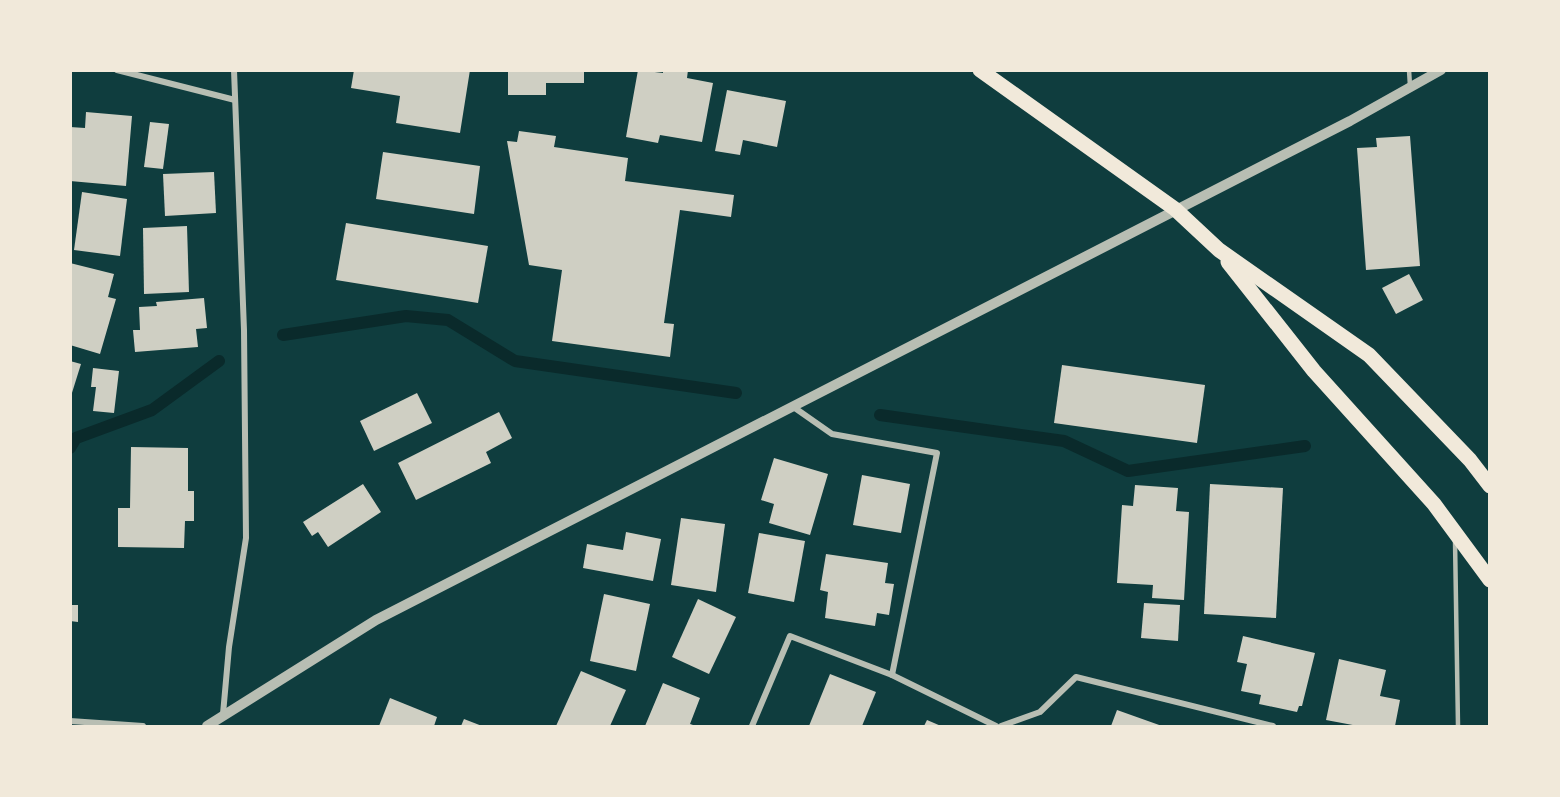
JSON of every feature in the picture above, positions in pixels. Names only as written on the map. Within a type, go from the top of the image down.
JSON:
[{"type":"main road","points":[[980,70],[1175,209],[1219,250],[1369,355],[1470,460],[1490,486]]},
{"type":"main road","points":[[1219,250],[1314,371],[1434,504],[1490,580]]},
{"type":"street","points":[[117,70],[235,100]]},
{"type":"street","points":[[223,714],[229,647],[246,538],[244,330],[234,70]]},
{"type":"street","points":[[207,726],[376,620],[1350,121],[1441,70]]},
{"type":"street","points":[[791,406],[832,434],[938,453],[892,675]]},
{"type":"street","points":[[752,726],[790,636],[892,675],[998,726],[1040,712],[1076,677],[1273,726]]},
{"type":"street","points":[[70,721],[143,726]]},
{"type":"lane","points":[[1409,70],[1410,87]]},
{"type":"lane","points":[[1455,532],[1458,726]]},
{"type":"building","points":[[354,70],[470,70],[460,133],[396,123],[400,96],[351,88]]},
{"type":"building","points":[[508,70],[584,70],[584,83],[546,83],[546,95],[508,95]]},
{"type":"building","points":[[638,70],[663,73],[663,70],[688,70],[687,78],[713,83],[702,142],[660,135],[658,143],[626,137]]},
{"type":"building","points":[[727,90],[786,101],[777,147],[743,140],[740,155],[715,151]]},
{"type":"building","points":[[86,112],[132,116],[126,186],[70,181],[70,127],[85,128]]},
{"type":"building","points":[[150,122],[169,124],[163,169],[144,167]]},
{"type":"building","points":[[519,131],[556,136],[554,147],[628,158],[625,181],[734,195],[731,217],[680,210],[664,323],[674,324],[670,357],[552,341],[562,270],[529,265],[507,141],[517,142]]},
{"type":"building","points":[[1410,136],[1420,266],[1366,270],[1357,148],[1377,147],[1376,138]]},
{"type":"building","points":[[383,152],[480,166],[474,214],[376,199]]},
{"type":"building","points":[[214,172],[216,213],[165,216],[163,174]]},
{"type":"building","points":[[82,192],[127,199],[120,256],[74,250]]},
{"type":"building","points":[[346,223],[488,246],[478,303],[336,280]]},
{"type":"building","points":[[187,226],[189,292],[144,294],[143,228]]},
{"type":"building","points":[[70,263],[114,274],[108,297],[116,299],[100,354],[70,345]]},
{"type":"building","points":[[1409,274],[1423,300],[1396,314],[1382,288]]},
{"type":"building","points":[[204,298],[207,328],[196,329],[198,347],[135,352],[133,330],[140,330],[139,307],[157,306],[156,302]]},
{"type":"building","points":[[70,361],[81,364],[71,396],[70,396]]},
{"type":"building","points":[[1062,365],[1205,385],[1197,443],[1054,423]]},
{"type":"building","points":[[93,368],[119,371],[114,413],[93,411],[96,387],[91,387]]},
{"type":"building","points":[[417,393],[432,423],[374,451],[360,421]]},
{"type":"building","points":[[499,412],[512,438],[486,452],[491,463],[416,500],[398,463]]},
{"type":"building","points":[[131,447],[188,448],[188,491],[194,491],[194,521],[185,521],[184,548],[118,547],[118,508],[130,508]]},
{"type":"building","points":[[774,458],[828,474],[810,535],[769,523],[774,504],[761,500]]},
{"type":"building","points":[[862,475],[910,484],[901,533],[853,525]]},
{"type":"building","points":[[363,484],[381,512],[328,547],[318,532],[312,536],[303,522]]},
{"type":"building","points":[[1210,484],[1283,488],[1276,618],[1204,614]]},
{"type":"building","points":[[1135,485],[1178,488],[1176,511],[1189,512],[1184,600],[1152,598],[1153,585],[1117,583],[1122,505],[1133,506]]},
{"type":"building","points":[[681,518],[725,524],[716,592],[671,585]]},
{"type":"building","points":[[626,532],[661,539],[653,581],[583,568],[587,544],[623,550]]},
{"type":"building","points":[[759,533],[805,541],[794,602],[748,593]]},
{"type":"building","points":[[826,554],[888,563],[885,583],[894,584],[889,615],[877,613],[875,626],[825,618],[828,592],[820,590]]},
{"type":"building","points":[[604,594],[650,604],[636,671],[590,661]]},
{"type":"building","points":[[698,599],[736,617],[709,674],[672,657]]},
{"type":"building","points":[[1144,603],[1180,605],[1178,641],[1141,638]]},
{"type":"building","points":[[70,605],[78,605],[78,622],[70,621]]},
{"type":"building","points":[[1243,636],[1315,653],[1302,706],[1299,706],[1297,712],[1259,704],[1261,695],[1241,691],[1247,664],[1237,662]]},
{"type":"building","points":[[1339,659],[1386,670],[1380,696],[1400,700],[1395,726],[1358,726],[1326,720]]},
{"type":"building","points":[[581,671],[626,690],[610,726],[556,726]]},
{"type":"building","points":[[830,674],[876,692],[862,726],[809,726]]},
{"type":"building","points":[[663,683],[700,698],[690,724],[696,726],[645,726]]},
{"type":"building","points":[[390,698],[437,717],[434,726],[379,726]]},
{"type":"building","points":[[1117,710],[1162,726],[1111,726]]},
{"type":"building","points":[[464,719],[482,726],[461,726]]},
{"type":"building","points":[[927,720],[941,726],[924,726]]},
{"type":"waterway","points":[[283,335],[406,316],[448,320],[515,361],[736,393]]},
{"type":"waterway","points":[[70,448],[76,438],[152,410],[219,361]]},
{"type":"waterway","points":[[880,415],[1064,441],[1128,471],[1305,446]]}]
